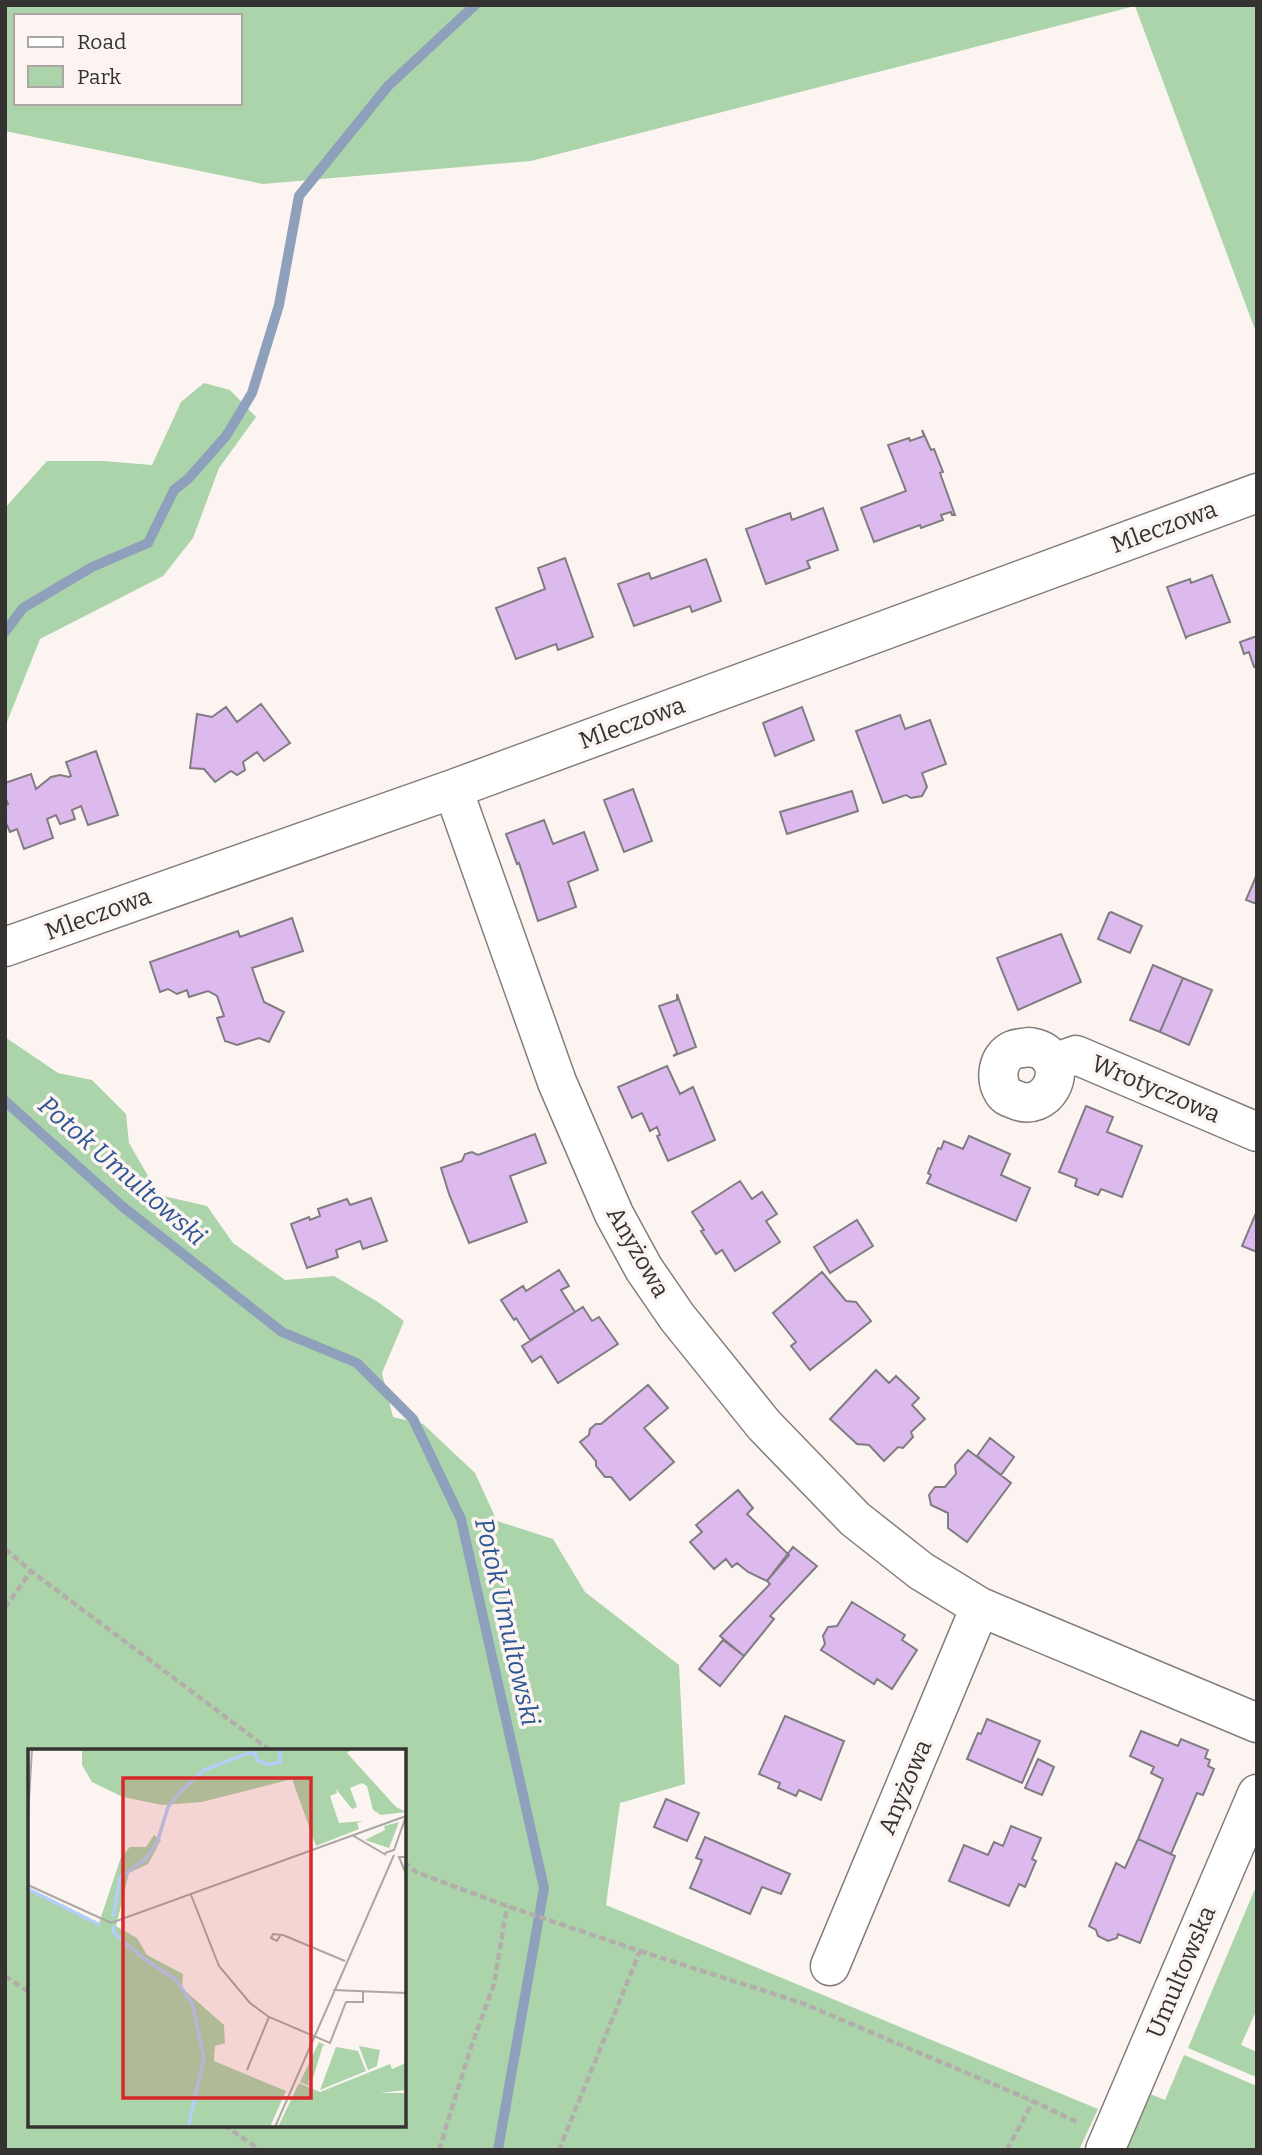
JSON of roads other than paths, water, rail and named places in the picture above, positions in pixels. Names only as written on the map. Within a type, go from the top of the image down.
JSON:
[{"type":"street","name":"Mleczowa","points":[[5,947],[453,789],[1257,493]]},
{"type":"street","name":"Anyżowa","points":[[453,789],[556,1082],[614,1214],[644,1269],[677,1317],[764,1425],[855,1519],[920,1571],[980,1608],[1257,1723]]},
{"type":"street","name":"Wrotyczowa","points":[[1054,1063],[1076,1055],[1257,1132]]},
{"type":"street","name":"Anyżowa","points":[[830,1966],[980,1608]]},
{"type":"street","name":"Umultowska","points":[[1107,2144],[1257,1794]]},
{"type":"waterway","name":"Potok Umultowski","points":[[5,632],[23,608],[92,567],[148,543],[174,490],[188,479],[226,436],[252,393],[279,305],[299,196],[388,86],[475,5]]},
{"type":"waterway","name":"Potok Umultowski","points":[[5,1101],[123,1207],[282,1332],[357,1363],[413,1419],[461,1519],[544,1888],[498,2150]]}]
